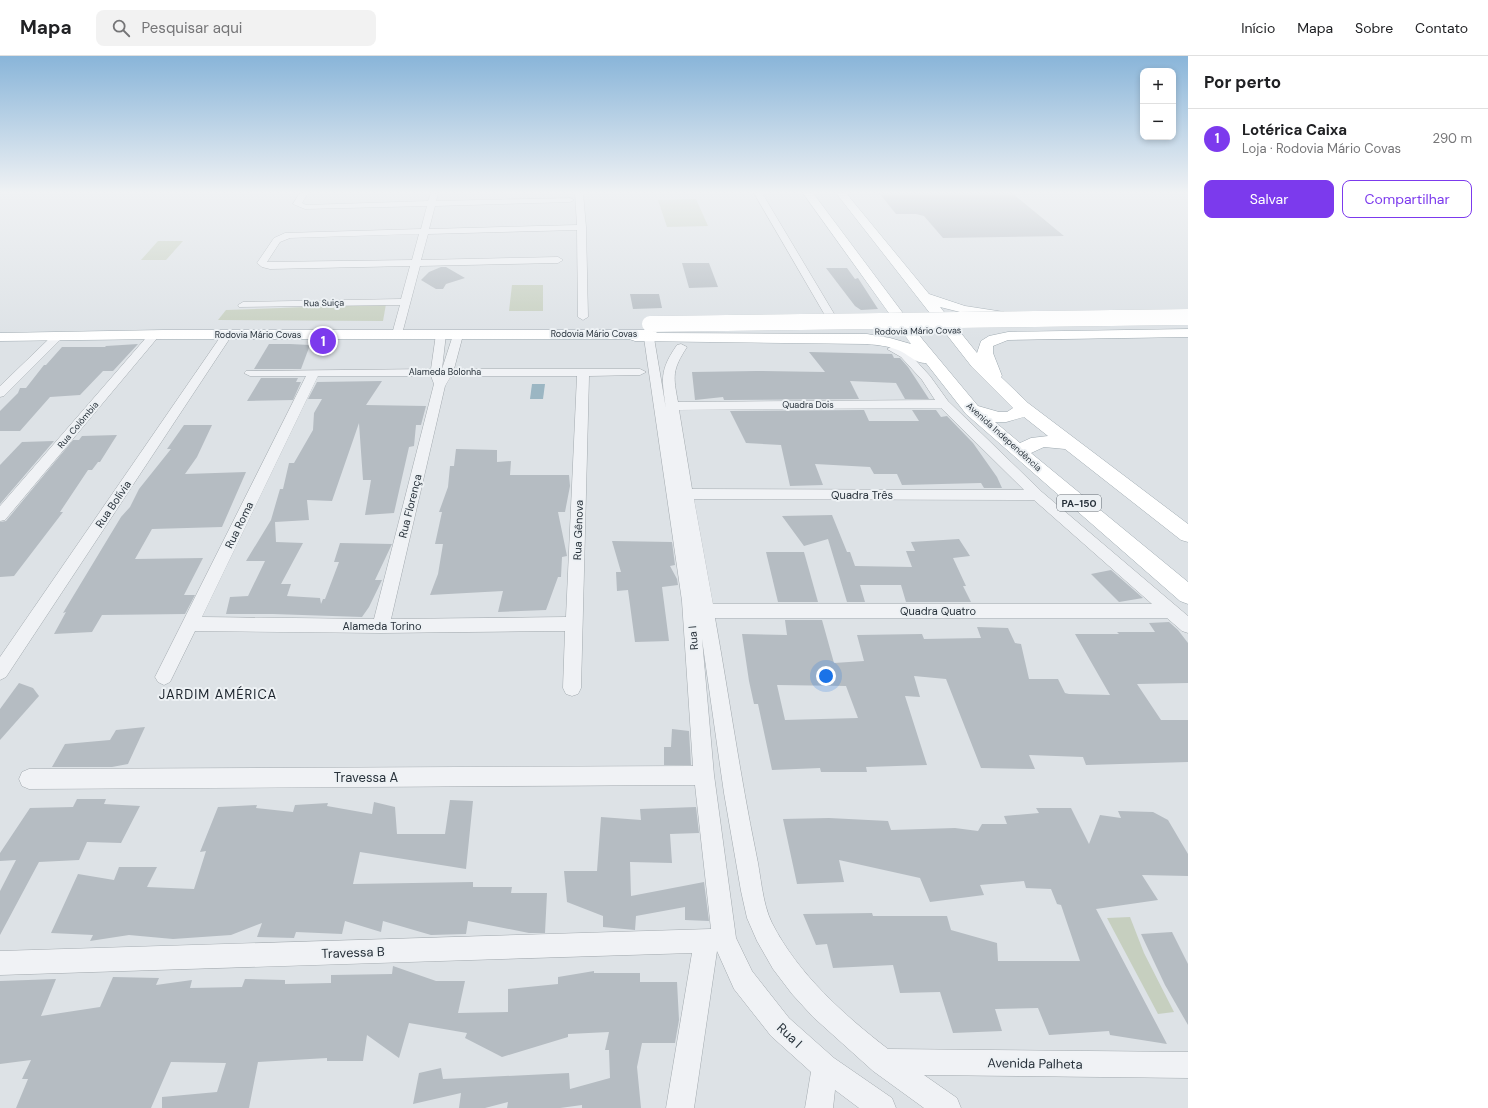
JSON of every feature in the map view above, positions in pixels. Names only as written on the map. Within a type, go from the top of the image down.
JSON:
[{"type":"main road","name":"Avenida Independência","points":[[855,242],[889,302],[918,343],[972,410],[1020,453],[1188,595]]},
{"type":"main road","points":[[881,242],[961,342],[999,386],[1022,407],[1188,535]]},
{"type":"main road","points":[[924,297],[952,308],[985,314],[1032,315],[1188,312]]},
{"type":"main road","points":[[647,329],[882,314],[889,310],[889,302]]},
{"type":"main road","name":"Rodovia Mário Covas","points":[[647,329],[1188,317]]},
{"type":"main road","points":[[584,325],[614,320]]},
{"type":"main road","points":[[584,325],[883,340],[901,344],[916,351],[952,386]]},
{"type":"main road","name":"Rodovia Mário Covas","points":[[0,337],[156,334],[227,335],[398,329],[584,325]]},
{"type":"main road","name":"Rodovia Mário Covas","points":[[0,327],[398,329],[458,335],[584,325]]},
{"type":"main road","name":"Rodovia Mário Covas","points":[[647,329],[1049,330],[1188,326]]},
{"type":"main road","points":[[999,386],[988,364],[985,353],[986,344],[994,339],[1008,336],[1188,332]]},
{"type":"main road","points":[[972,410],[986,415],[1006,417],[1020,411],[1022,407]]},
{"type":"main road","points":[[1020,453],[1026,446],[1033,442],[1044,441],[1073,445]]},
{"type":"street","points":[[276,242],[262,261],[265,265],[558,260]]},
{"type":"street","points":[[398,329],[420,242]]},
{"type":"street","points":[[582,242],[584,325]]},
{"type":"street","points":[[787,242],[831,317]]},
{"type":"street","name":"Rua Suiça","points":[[243,305],[406,302]]},
{"type":"street","name":"Rua I","points":[[647,329],[690,601],[715,940],[680,1108]]},
{"type":"street","name":"Rua Colômbia","points":[[0,516],[156,334]]},
{"type":"street","name":"Rua Florença","points":[[381,626],[439,386],[442,334]]},
{"type":"street","name":"Rua Bolívia","points":[[0,672],[227,335]]},
{"type":"street","name":"Rua Florença","points":[[441,372],[458,335]]},
{"type":"street","points":[[0,393],[58,336]]},
{"type":"street","points":[[681,347],[670,365],[668,372],[672,406],[706,611],[732,784],[754,896],[764,931],[783,963],[815,1001],[882,1062],[947,1108]]},
{"type":"street","points":[[893,349],[905,355],[926,378],[944,404],[1037,495],[1188,626]]},
{"type":"street","name":"Rua Gênova","points":[[572,688],[583,372]]},
{"type":"street","name":"Alameda Bolonha","points":[[250,373],[640,372]]},
{"type":"street","name":"Rua Roma","points":[[164,677],[313,374]]},
{"type":"street","name":"Quadra Dois","points":[[672,406],[944,404]]},
{"type":"street","name":"Quadra Três","points":[[687,494],[1037,495]]},
{"type":"street","name":"Quadra Quatro","points":[[706,611],[1171,611]]},
{"type":"street","name":"Alameda Torino","points":[[190,624],[381,626],[574,624]]},
{"type":"street","name":"Travessa A","points":[[29,779],[704,776]]},
{"type":"street","name":"Rua I","points":[[715,940],[743,980],[780,1027],[825,1067],[882,1108]]},
{"type":"street","name":"Travessa B","points":[[0,962],[715,940]]},
{"type":"street","name":"Avenida Palheta","points":[[882,1062],[1188,1065]]},
{"type":"street","points":[[819,1108],[825,1067]]},
{"type":"green space","points":[[157,242],[182,242],[166,260],[141,260]]},
{"type":"green space","points":[[512,285],[543,285],[543,311],[509,311]]},
{"type":"green space","points":[[386,304],[383,321],[218,320],[226,310]]},
{"type":"green space","points":[[1130,917],[1144,953],[1174,1012],[1158,1014],[1107,918]]},
{"type":"water","points":[[532,384],[545,384],[543,399],[530,399]]},
{"type":"building","points":[[682,263],[709,263],[718,287],[689,288]]},
{"type":"building","points":[[441,267],[446,267],[465,278],[446,284],[443,289],[436,289],[421,280],[429,272]]},
{"type":"building","points":[[826,268],[847,268],[855,279],[858,278],[878,309],[861,310],[855,306]]},
{"type":"building","points":[[630,294],[659,294],[662,308],[633,309]]},
{"type":"building","points":[[138,344],[113,371],[103,371],[80,395],[50,397],[20,431],[0,431],[0,411],[18,393],[20,388],[26,388],[44,365],[46,365],[62,347],[105,347]]},
{"type":"building","points":[[269,344],[310,345],[301,369],[254,369]]},
{"type":"building","points":[[809,352],[892,354],[894,358],[900,358],[908,367],[929,399],[905,399],[896,383],[850,381],[859,399],[724,400],[723,397],[695,400],[692,372],[825,372]]},
{"type":"building","points":[[261,378],[298,378],[296,382],[301,382],[293,400],[247,401]]},
{"type":"building","points":[[382,381],[366,405],[426,406],[421,425],[416,425],[414,446],[409,447],[394,513],[365,515],[371,480],[363,480],[359,423],[332,501],[307,500],[309,520],[275,522],[276,542],[303,543],[281,584],[291,584],[287,596],[320,598],[321,604],[323,599],[325,599],[339,562],[334,562],[340,543],[392,544],[375,580],[382,580],[369,607],[362,617],[226,614],[230,597],[248,596],[265,561],[246,561],[271,520],[280,489],[283,489],[289,463],[294,463],[313,430],[314,413],[322,399],[308,399],[317,382]]},
{"type":"building","points":[[864,410],[869,421],[919,421],[912,410],[936,410],[941,417],[947,416],[973,443],[997,477],[1002,488],[984,488],[981,483],[902,485],[897,474],[874,474],[870,467],[815,464],[823,485],[790,486],[781,445],[746,443],[730,411]]},
{"type":"building","points":[[184,425],[212,425],[197,457],[185,474],[246,472],[222,527],[152,529],[135,559],[203,558],[184,595],[195,595],[185,614],[102,615],[92,632],[54,634],[66,612],[63,613],[121,517],[130,507],[139,489],[171,449],[167,449]]},
{"type":"building","points":[[117,435],[100,462],[98,462],[92,470],[88,470],[60,512],[63,512],[14,576],[0,577],[0,522],[6,521],[73,440],[79,440],[82,436]]},
{"type":"building","points":[[54,441],[0,504],[0,465],[22,442]]},
{"type":"building","points":[[456,449],[497,450],[497,462],[511,461],[510,475],[569,475],[570,486],[565,512],[558,512],[567,556],[562,557],[561,577],[558,577],[546,610],[498,612],[503,591],[430,595],[438,574],[443,544],[435,544],[442,512],[439,512],[448,487],[450,466],[454,466]]},
{"type":"building","points":[[832,515],[847,552],[850,552],[855,566],[912,567],[906,551],[915,551],[911,542],[959,539],[970,556],[953,558],[966,586],[963,586],[971,602],[906,602],[901,585],[860,585],[865,602],[847,602],[828,539],[804,546],[782,516]]},
{"type":"building","points":[[612,541],[672,542],[675,565],[670,566],[677,579],[678,585],[662,587],[669,641],[635,642],[628,590],[617,591],[616,572],[621,572]]},
{"type":"building","points":[[766,552],[804,552],[818,602],[778,602]]},
{"type":"building","points":[[1111,570],[1143,598],[1119,602],[1091,574]]},
{"type":"building","points":[[785,620],[822,620],[834,663],[864,661],[857,635],[922,634],[924,639],[981,638],[977,627],[1008,628],[1015,643],[1021,644],[1029,679],[1058,679],[1065,693],[1069,694],[1110,695],[1075,634],[1155,632],[1149,623],[1169,622],[1178,630],[1188,643],[1188,683],[1137,684],[1161,720],[1188,720],[1188,762],[1086,765],[1083,757],[1029,755],[1035,769],[981,768],[946,679],[914,676],[920,697],[905,696],[927,765],[866,767],[867,772],[821,772],[820,768],[772,770],[758,704],[754,704],[742,634],[787,635]],"holes":[[[777,685],[846,686],[858,718],[785,720]]]},
{"type":"building","points":[[19,683],[33,688],[39,696],[0,740],[0,709]]},
{"type":"building","points":[[145,727],[128,764],[112,767],[52,767],[65,744],[110,740],[116,730]]},
{"type":"building","points":[[672,729],[689,731],[691,765],[664,765],[664,747],[671,747]]},
{"type":"building","points":[[77,799],[106,799],[104,804],[140,806],[121,843],[87,842],[79,860],[39,862],[0,935],[0,891],[16,860],[0,861],[0,853],[30,808],[73,807]]},
{"type":"building","points":[[450,800],[473,801],[466,869],[360,852],[353,884],[473,882],[473,887],[512,887],[511,893],[547,893],[545,933],[529,933],[468,921],[466,934],[431,935],[383,921],[381,932],[345,921],[342,934],[296,932],[294,938],[257,937],[262,923],[231,935],[173,939],[129,935],[90,941],[93,935],[51,933],[78,874],[114,880],[119,867],[157,867],[147,887],[194,889],[206,851],[200,852],[218,807],[257,805],[256,808],[293,812],[295,805],[328,803],[327,806],[372,814],[374,802],[395,807],[397,834],[445,834]]},
{"type":"building","points":[[696,807],[699,833],[670,834],[672,863],[630,862],[631,896],[704,882],[709,921],[685,920],[685,907],[636,916],[635,930],[603,927],[603,916],[567,902],[564,871],[597,871],[601,817],[641,820],[640,809]]},
{"type":"building","points":[[1036,808],[1071,808],[1089,844],[1100,815],[1121,818],[1118,811],[1153,812],[1168,820],[1188,854],[1188,876],[1142,875],[1158,900],[1096,909],[1167,1044],[1110,1035],[1109,1031],[1049,1035],[1038,1008],[995,1009],[1002,1031],[953,1033],[940,992],[900,993],[893,965],[833,968],[827,944],[816,945],[803,914],[872,913],[873,916],[947,916],[951,930],[997,943],[998,961],[1080,961],[1061,905],[1057,904],[1051,889],[1026,888],[1024,881],[980,885],[984,895],[930,902],[920,878],[839,860],[844,882],[797,884],[783,819],[829,818],[888,821],[891,830],[955,828],[978,831],[982,824],[1007,824],[1004,816],[1039,813]]},
{"type":"building","points":[[1172,932],[1188,964],[1188,1025],[1165,985],[1141,934]]},
{"type":"building","points":[[393,966],[436,981],[465,981],[458,1013],[508,1012],[508,989],[558,984],[558,977],[594,971],[594,973],[640,973],[640,982],[677,982],[679,1020],[675,1043],[642,1043],[637,1067],[641,1108],[582,1108],[582,1105],[560,1108],[507,1108],[508,1102],[485,1108],[459,1108],[461,1093],[413,1104],[419,1073],[441,1068],[443,1079],[569,1073],[570,1089],[610,1078],[609,1050],[605,1050],[609,1032],[568,1034],[568,1037],[502,1057],[465,1038],[467,1033],[409,1023],[399,1058],[367,1035],[363,1061],[327,1061],[327,1058],[258,1062],[249,1108],[162,1108],[162,1097],[217,1092],[226,1063],[171,1062],[151,1108],[16,1108],[28,1079],[22,1079],[31,1060],[0,1064],[0,981],[56,979],[41,1016],[100,1007],[113,977],[159,978],[156,985],[192,980],[190,988],[242,987],[245,979],[285,980],[285,984],[331,983],[331,975],[392,974]]},
{"type":"place","name":"Lotérica Caixa","points":[[323,341]]},
{"type":"district","name":"JARDIM AMÉRICA","points":[[218,694]]}]
